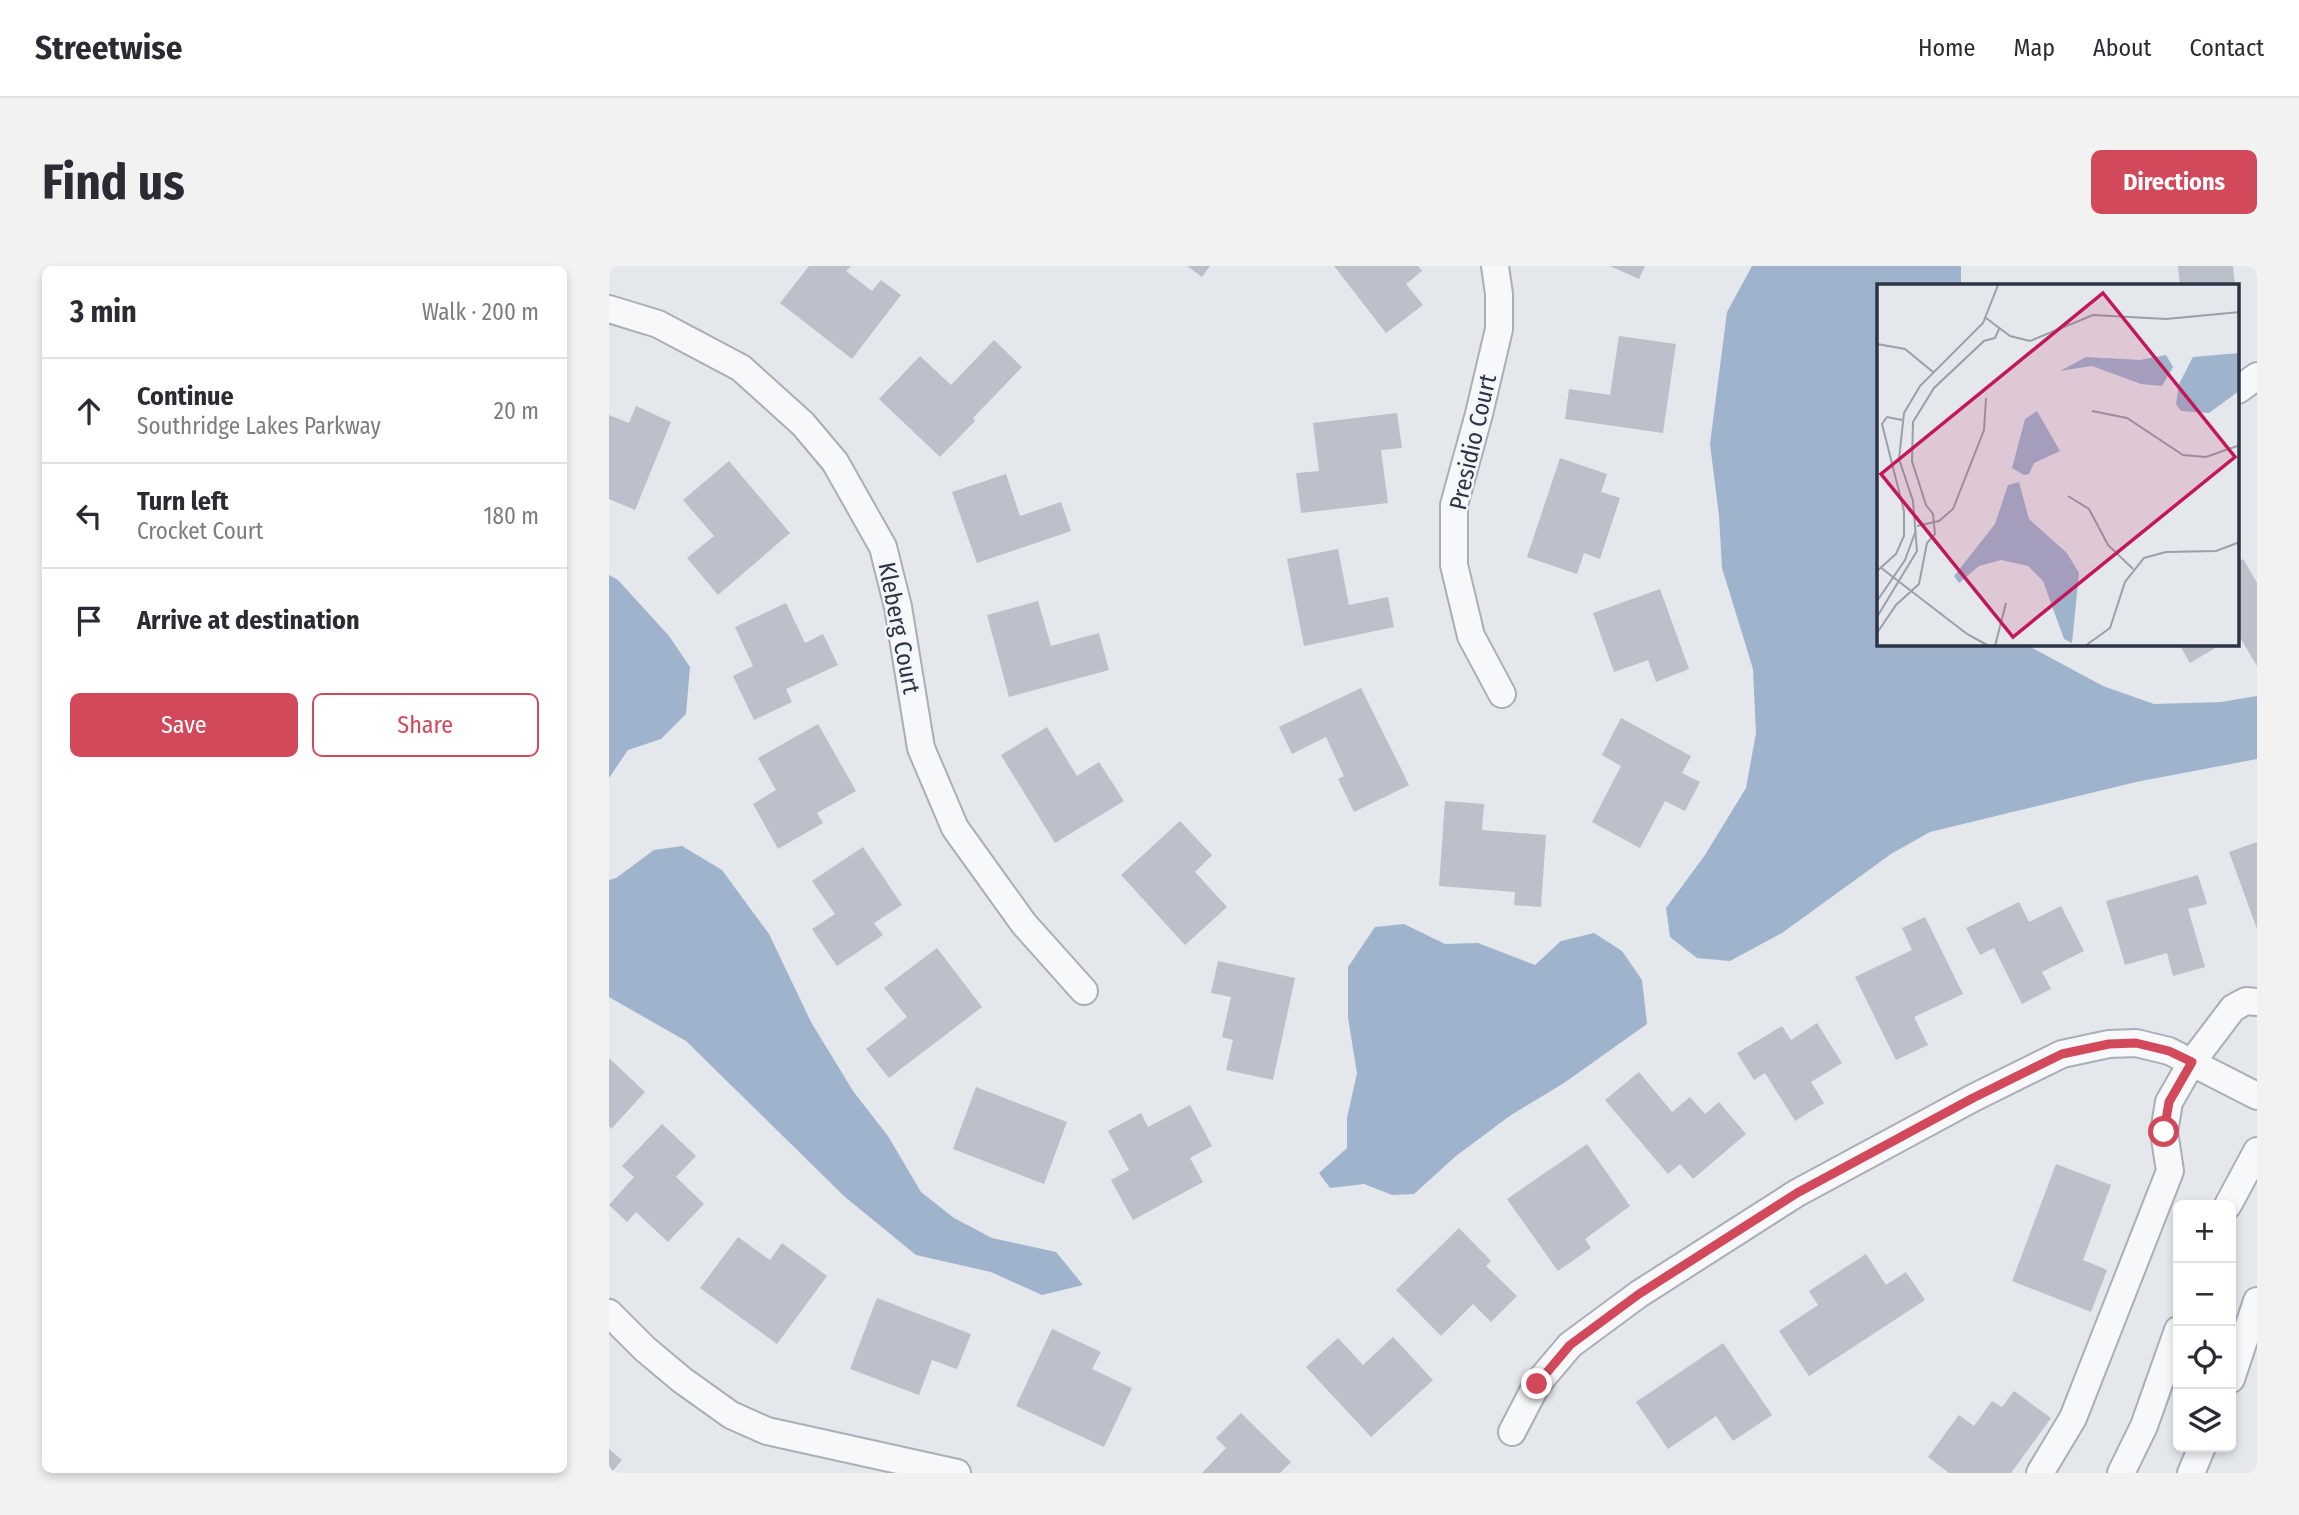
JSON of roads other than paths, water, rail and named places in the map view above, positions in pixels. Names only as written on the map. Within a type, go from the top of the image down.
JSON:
[{"type":"street","name":"Presidio Court","points":[[1495,266],[1499,294],[1499,329],[1454,505],[1454,565],[1471,636],[1502,694]]},
{"type":"street","name":"Kleberg Court","points":[[609,309],[658,324],[741,368],[803,425],[835,462],[883,547],[898,607],[921,748],[955,828],[1024,924],[1084,991]]},
{"type":"street","points":[[2239,389],[2257,376]]},
{"type":"street","points":[[2040,1473],[2073,1418],[2170,1171],[2164,1132],[2169,1102],[2192,1062],[2233,1008],[2246,1001],[2257,1002]]},
{"type":"street","points":[[1512,1432],[1537,1384],[1570,1345],[1639,1294],[1797,1193],[1973,1098],[2062,1054],[2109,1044],[2136,1043],[2169,1051],[2257,1096]]},
{"type":"street","points":[[2231,1200],[2257,1151]]},
{"type":"street","points":[[2236,1363],[2257,1301]]},
{"type":"street","points":[[609,1312],[645,1349],[731,1415],[767,1431],[957,1473]]},
{"type":"street","points":[[2121,1473],[2144,1426],[2173,1344]]},
{"type":"street","points":[[2191,1473],[2201,1452]]},
{"type":"water","points":[[1752,266],[1961,266],[1961,284],[1877,284],[1877,646],[2029,646],[2103,686],[2154,704],[2221,702],[2257,696],[2257,759],[2136,782],[1930,832],[1891,854],[1782,933],[1730,961],[1697,958],[1670,937],[1666,908],[1705,855],[1746,788],[1756,733],[1753,669],[1722,568],[1710,444],[1727,312]]},
{"type":"water","points":[[609,575],[618,580],[669,636],[690,667],[686,714],[661,739],[628,750],[609,778]]},
{"type":"water","points":[[682,846],[722,870],[769,934],[811,1022],[853,1091],[888,1136],[921,1192],[954,1218],[992,1238],[1056,1252],[1083,1285],[1042,1295],[991,1272],[916,1255],[845,1197],[686,1041],[609,997],[609,880],[616,878],[654,850]]},
{"type":"water","points":[[1404,924],[1445,944],[1478,943],[1535,965],[1561,941],[1594,933],[1622,951],[1642,980],[1647,1024],[1564,1083],[1511,1115],[1456,1156],[1414,1194],[1392,1195],[1364,1184],[1330,1188],[1319,1173],[1347,1148],[1347,1118],[1357,1073],[1348,1018],[1348,967],[1375,927]]}]
